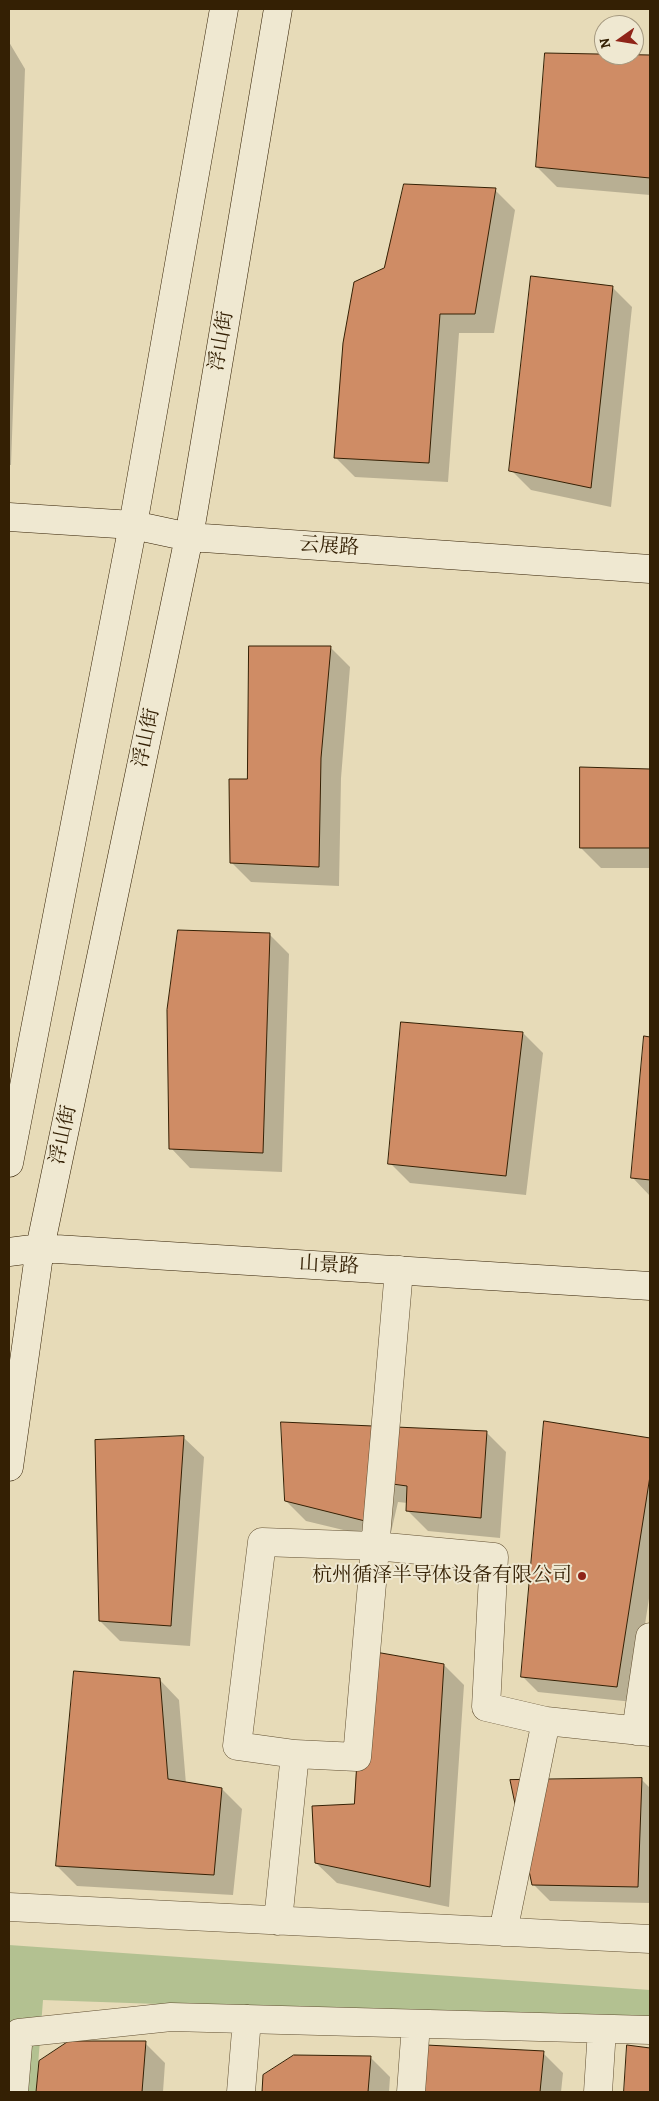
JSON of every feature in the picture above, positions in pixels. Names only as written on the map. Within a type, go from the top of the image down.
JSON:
[{"type":"street","points":[[9,1163],[133,526],[224,9]]},
{"type":"street","name":"浮山街","points":[[9,1467],[40,1248],[189,537],[278,9]]},
{"type":"street","name":"云展路","points":[[9,517],[133,526],[189,537],[650,569]]},
{"type":"street","name":"山景路","points":[[9,1252],[40,1248],[650,1286]]},
{"type":"street","points":[[399,1270],[375,1546],[357,1757],[295,1754],[237,1746],[262,1542],[375,1546],[494,1557],[486,1707],[546,1720],[643,1732],[650,1637]]},
{"type":"street","points":[[503,1932],[546,1720]]},
{"type":"street","points":[[278,1921],[295,1754]]},
{"type":"street","points":[[9,1907],[650,1939]]},
{"type":"street","points":[[14,2092],[19,2033],[171,2017],[650,2030]]},
{"type":"street","points":[[241,2092],[247,2019]]},
{"type":"street","points":[[412,2092],[416,2024]]},
{"type":"street","points":[[598,2092],[602,2029]]},
{"type":"green space","points":[[9,1945],[650,1990],[650,2021],[43,2000],[36,2092],[9,2092]]},
{"type":"building","points":[[545,53],[594,54],[594,65],[644,65],[644,55],[650,55],[650,178],[536,167]]},
{"type":"building","points":[[404,184],[496,188],[475,314],[440,314],[429,463],[334,458],[343,343],[354,282],[384,268]]},
{"type":"building","points":[[531,276],[613,286],[591,488],[509,471]]},
{"type":"building","points":[[249,646],[331,646],[321,758],[319,867],[230,863],[229,779],[247,779]]},
{"type":"building","points":[[580,767],[650,769],[650,848],[580,848]]},
{"type":"building","points":[[178,930],[270,933],[263,1153],[169,1149],[167,1010]]},
{"type":"building","points":[[401,1022],[523,1032],[506,1176],[388,1164]]},
{"type":"building","points":[[644,1036],[650,1037],[650,1180],[631,1178]]},
{"type":"building","name":"杭州循泽半导体设备有限公司","points":[[544,1421],[650,1438],[650,1476],[617,1687],[521,1677]]},
{"type":"building","points":[[281,1422],[487,1431],[481,1518],[406,1511],[407,1486],[378,1482],[369,1522],[285,1501]]},
{"type":"building","points":[[184,1436],[171,1626],[99,1621],[95,1440]]},
{"type":"building","points":[[364,1650],[444,1664],[430,1887],[315,1863],[312,1806],[354,1804]]},
{"type":"building","points":[[74,1671],[160,1678],[168,1779],[222,1788],[214,1875],[56,1866]]},
{"type":"building","points":[[642,1778],[638,1887],[532,1885],[510,1780]]},
{"type":"building","points":[[69,2041],[146,2041],[142,2092],[36,2092],[39,2061]]},
{"type":"building","points":[[426,2045],[544,2051],[540,2092],[422,2092]]},
{"type":"building","points":[[627,2045],[650,2048],[650,2092],[624,2092]]},
{"type":"building","points":[[294,2055],[371,2056],[368,2092],[262,2092],[263,2075]]},
{"type":"place","name":"杭州循泽半导体设备有限公司","points":[[582,1576]]}]
